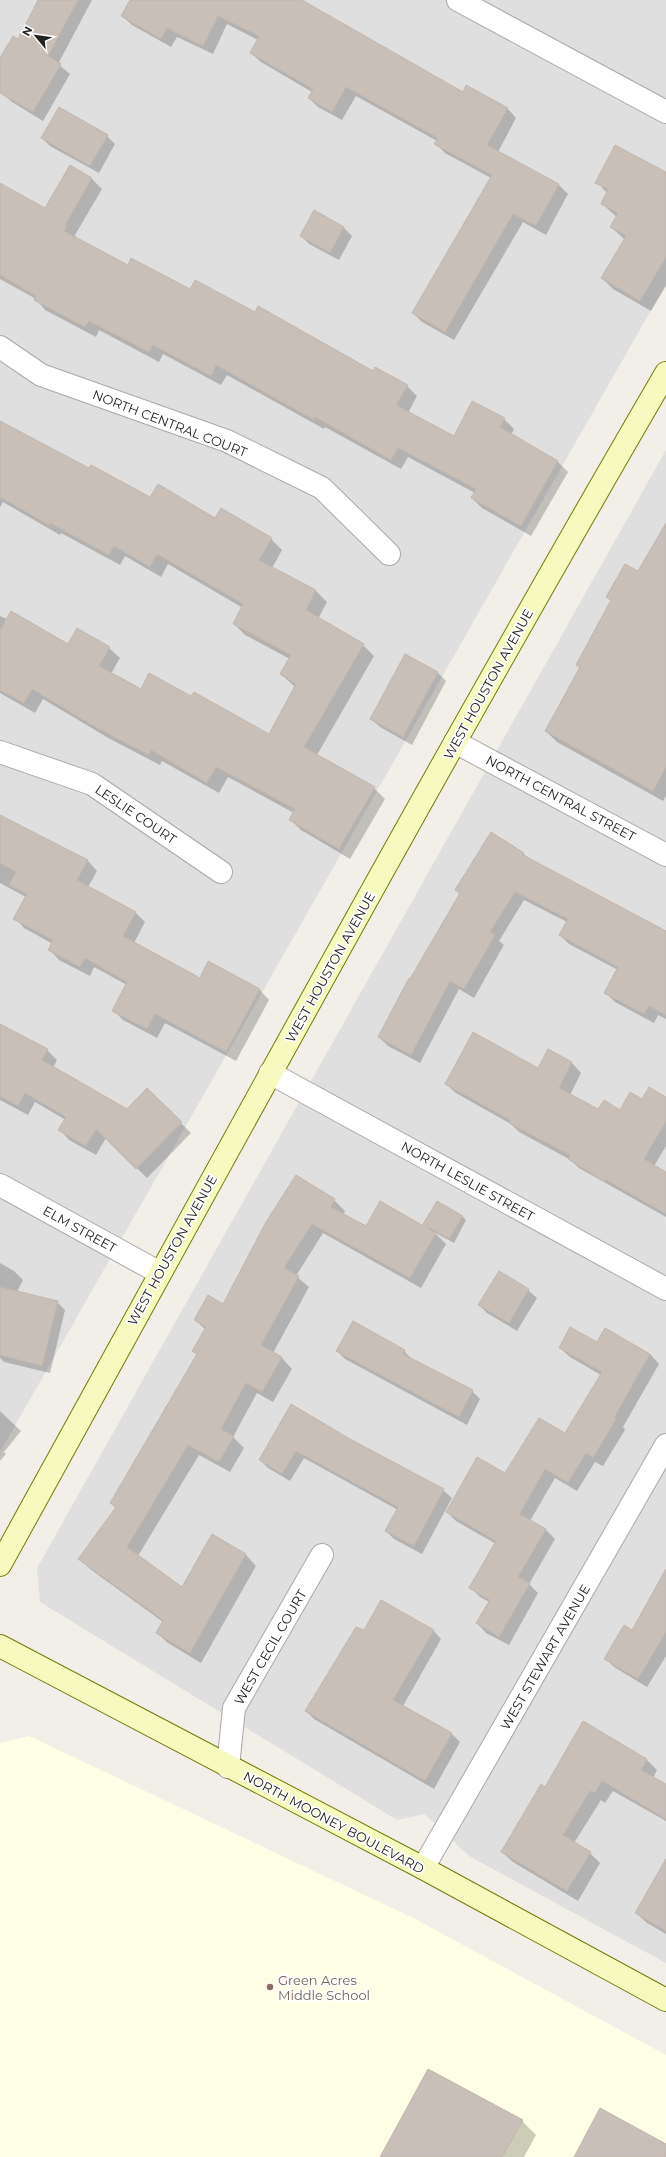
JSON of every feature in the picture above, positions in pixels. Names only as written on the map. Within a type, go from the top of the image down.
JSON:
[{"type":"main road","name":"WEST HOUSTON AVENUE","points":[[0,1565],[270,1074],[455,742],[666,373]]},
{"type":"main road","name":"NORTH MOONEY BOULEVARD","points":[[0,1646],[423,1868],[666,2000]]},
{"type":"street","points":[[458,0],[666,112]]},
{"type":"street","name":"NORTH CENTRAL COURT","points":[[0,347],[41,375],[227,441],[322,488],[389,554]]},
{"type":"street","name":"NORTH CENTRAL STREET","points":[[455,742],[666,854]]},
{"type":"street","name":"LESLIE COURT","points":[[0,752],[92,784],[221,872]]},
{"type":"street","name":"NORTH LESLIE STREET","points":[[270,1074],[666,1289]]},
{"type":"street","name":"ELM STREET","points":[[0,1185],[160,1273]]},
{"type":"street","name":"WEST STEWART AVENUE","points":[[423,1868],[666,1445]]},
{"type":"street","name":"WEST CECIL COURT","points":[[228,1767],[234,1708],[322,1555]]},
{"type":"shaded area","points":[[0,0],[666,0],[666,284],[0,1452]]},
{"type":"shaded area","points":[[666,450],[666,1963],[469,1856],[425,1814],[397,1820],[40,1602],[37,1568]]},
{"type":"shaded area","name":"Green Acres Middle School","points":[[29,1736],[415,1919],[666,2055],[666,2157],[0,2157],[0,1743]]},
{"type":"building","points":[[38,0],[78,0],[48,56],[61,64],[33,112],[0,93],[0,58],[13,36],[18,39]]},
{"type":"building","points":[[130,0],[302,0],[463,92],[466,85],[508,108],[487,145],[559,184],[536,226],[513,214],[445,332],[412,313],[492,175],[434,144],[438,138],[346,87],[332,112],[308,98],[313,89],[250,53],[259,36],[218,16],[203,46],[167,28],[161,39],[121,16]]},
{"type":"building","points":[[59,107],[108,135],[90,166],[41,138]]},
{"type":"building","points":[[615,145],[666,172],[666,257],[640,301],[601,278],[626,236],[610,227],[618,213],[601,204],[608,189],[595,183]]},
{"type":"building","points":[[70,165],[92,178],[65,225],[67,226],[64,231],[128,265],[131,258],[190,289],[195,280],[255,312],[258,306],[373,371],[375,367],[408,385],[396,405],[454,436],[472,401],[505,418],[500,427],[558,461],[521,526],[471,498],[476,489],[398,448],[391,460],[315,417],[314,420],[216,365],[211,376],[153,345],[149,352],[89,321],[85,327],[34,300],[36,296],[0,275],[0,183],[45,208]]},
{"type":"building","points":[[314,210],[344,227],[330,253],[300,236]]},
{"type":"building","points":[[0,421],[89,468],[91,465],[150,497],[158,484],[215,518],[221,508],[272,538],[259,560],[316,590],[306,610],[364,644],[304,747],[375,787],[339,849],[289,820],[295,809],[216,767],[207,783],[151,750],[149,755],[97,728],[32,689],[24,703],[0,690],[0,630],[11,611],[68,644],[77,628],[110,647],[99,666],[141,689],[149,673],[191,696],[194,692],[269,734],[296,684],[280,674],[291,655],[233,624],[243,604],[157,554],[150,567],[114,546],[109,555],[50,523],[49,525],[0,497]]},
{"type":"building","points":[[666,523],[666,767],[653,791],[545,731],[580,667],[576,665],[611,600],[606,597],[625,564],[638,571]]},
{"type":"building","points":[[405,654],[438,672],[403,737],[370,719]]},
{"type":"building","points":[[0,815],[88,860],[77,880],[136,912],[123,936],[200,978],[208,961],[260,989],[226,1052],[155,1014],[147,1029],[112,1011],[127,982],[85,958],[80,967],[48,950],[53,940],[13,919],[27,894],[9,885],[16,872],[0,863]]},
{"type":"building","points":[[491,832],[524,853],[523,855],[666,931],[666,1015],[649,1006],[644,1014],[604,993],[618,967],[559,935],[568,919],[515,892],[490,932],[495,935],[464,989],[450,981],[411,1055],[378,1037],[409,978],[410,979],[460,893],[455,890]]},
{"type":"building","points":[[0,1024],[48,1049],[42,1060],[127,1109],[147,1088],[182,1122],[136,1169],[96,1129],[86,1146],[58,1130],[66,1117],[25,1093],[18,1106],[0,1096]]},
{"type":"building","points":[[473,1032],[538,1068],[548,1049],[572,1062],[559,1088],[598,1109],[604,1100],[620,1110],[630,1092],[642,1099],[649,1087],[666,1097],[666,1121],[644,1159],[666,1172],[666,1214],[606,1180],[605,1182],[568,1159],[570,1155],[509,1123],[510,1120],[445,1084]]},
{"type":"building","points":[[296,1175],[335,1199],[331,1207],[366,1226],[380,1201],[436,1233],[410,1278],[312,1224],[284,1268],[299,1276],[261,1345],[282,1357],[262,1392],[246,1383],[221,1429],[234,1436],[219,1462],[188,1445],[127,1547],[182,1587],[212,1534],[246,1554],[190,1653],[156,1633],[163,1620],[78,1559],[116,1507],[110,1503],[197,1354],[192,1351],[206,1327],[194,1320],[208,1295],[223,1304],[266,1222]]},
{"type":"building","points":[[437,1201],[463,1216],[449,1239],[423,1224]]},
{"type":"building","points":[[499,1271],[529,1289],[509,1323],[478,1305]]},
{"type":"building","points":[[0,1287],[58,1301],[42,1366],[0,1355]]},
{"type":"building","points":[[353,1321],[405,1350],[403,1354],[473,1390],[459,1417],[336,1351]]},
{"type":"building","points":[[570,1327],[597,1342],[605,1328],[650,1354],[614,1418],[616,1419],[593,1458],[586,1453],[568,1483],[545,1469],[520,1514],[546,1529],[518,1577],[530,1583],[499,1637],[476,1623],[490,1600],[469,1588],[496,1541],[446,1512],[477,1457],[505,1473],[539,1418],[565,1433],[602,1372],[559,1348]]},
{"type":"building","points":[[291,1404],[350,1439],[444,1489],[414,1546],[385,1531],[398,1507],[296,1451],[282,1474],[259,1460]]},
{"type":"building","points":[[666,1569],[666,1632],[638,1679],[604,1659],[624,1625],[632,1630]]},
{"type":"building","points":[[381,1600],[434,1630],[393,1700],[452,1733],[425,1781],[305,1711],[356,1627],[364,1630]]},
{"type":"building","points":[[583,1721],[647,1759],[641,1770],[666,1784],[666,1819],[602,1781],[595,1793],[590,1791],[563,1835],[591,1852],[567,1891],[501,1852],[541,1784],[545,1787]]},
{"type":"building","points":[[666,1859],[666,1931],[635,1913]]},
{"type":"building","points":[[428,2069],[523,2120],[502,2157],[380,2157]]},
{"type":"building","points":[[600,2108],[666,2144],[666,2157],[574,2157]]},
{"type":"place","name":"Green Acres Middle School","points":[[270,1987]]}]
